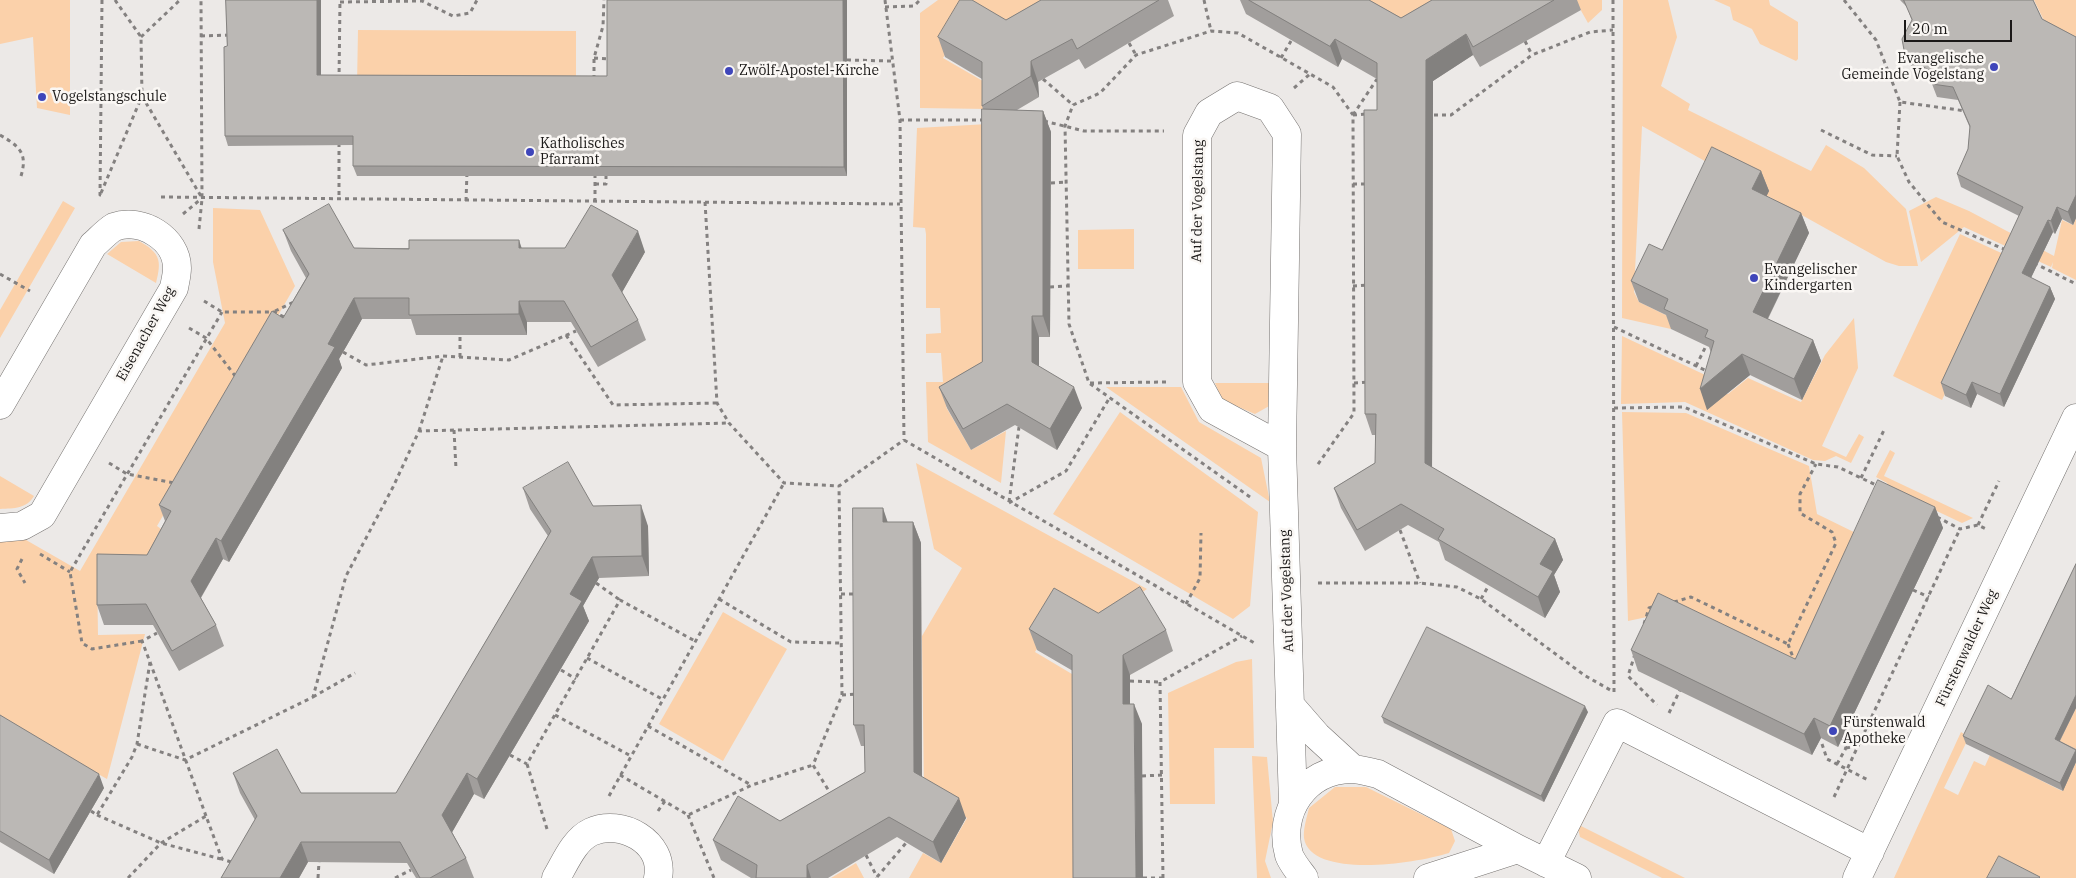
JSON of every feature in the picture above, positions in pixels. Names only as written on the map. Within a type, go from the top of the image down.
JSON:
[{"type":"street","name":"Auf der Vogelstang","points":[[1282,447],[1212,409],[1197,382],[1197,135],[1209,113],[1237,96],[1270,108],[1286,134],[1282,447],[1292,804],[1285,832],[1290,857],[1304,878]]},
{"type":"street","name":"Eisenacher Weg","points":[[0,405],[93,245],[114,228],[138,225],[160,234],[172,248],[177,267],[174,288],[42,515],[22,526],[0,528]]},
{"type":"street","name":"Fürstenwalder Weg","points":[[1857,878],[2076,418]]},
{"type":"street","points":[[1290,705],[1317,736],[1353,769]]},
{"type":"street","points":[[1546,863],[1617,723],[1870,852]]},
{"type":"street","name":"Auf der Vogelstang","points":[[1292,804],[1310,782],[1330,772],[1353,769],[1378,774],[1518,849],[1577,878]]},
{"type":"street","points":[[556,878],[573,849],[590,833],[613,826],[640,836],[654,852],[659,871],[658,878]]},
{"type":"street","points":[[1428,878],[1518,849]]},
{"type":"path","points":[[100,195],[102,0]]},
{"type":"path","points":[[100,195],[142,96],[141,37],[116,0]]},
{"type":"path","points":[[141,37],[180,0]]},
{"type":"path","points":[[201,0],[202,199]]},
{"type":"path","points":[[339,86],[340,1],[422,1],[453,16],[470,13],[477,0]]},
{"type":"path","points":[[594,86],[594,58],[603,26],[604,0]]},
{"type":"path","points":[[885,0],[891,61],[900,120],[904,440]]},
{"type":"path","points":[[885,7],[914,6],[920,0]]},
{"type":"path","points":[[1204,0],[1211,31]]},
{"type":"path","points":[[1613,0],[1614,692],[1617,723]]},
{"type":"path","points":[[1844,0],[1876,40],[1900,102],[1896,156],[1909,182],[1942,222],[2009,251]]},
{"type":"path","points":[[1434,115],[1452,115],[1532,55],[1590,32],[1613,30]]},
{"type":"path","points":[[1284,478],[1313,472],[1354,413],[1352,114],[1333,87],[1238,33],[1211,31],[1136,55],[1100,93],[1073,105],[1066,126],[1069,324],[1089,383],[1285,522]]},
{"type":"path","points":[[201,36],[234,34]]},
{"type":"path","points":[[1282,58],[1291,41]]},
{"type":"path","points":[[1525,41],[1532,55]]},
{"type":"path","points":[[1129,43],[1136,55]]},
{"type":"path","points":[[594,58],[610,59]]},
{"type":"path","points":[[847,60],[891,61]]},
{"type":"path","points":[[590,74],[594,71]]},
{"type":"path","points":[[1352,114],[1377,79]]},
{"type":"path","points":[[1043,80],[1073,105]]},
{"type":"path","points":[[142,96],[202,199]]},
{"type":"path","points":[[1900,102],[1962,112],[1971,110]]},
{"type":"path","points":[[1352,114],[1368,114]]},
{"type":"path","points":[[900,120],[989,120]]},
{"type":"path","points":[[1040,120],[1084,131],[1177,131],[1197,135]]},
{"type":"path","points":[[1821,130],[1872,156],[1896,156]]},
{"type":"path","points":[[0,134],[18,145],[25,163],[21,176]]},
{"type":"path","points":[[339,140],[339,200]]},
{"type":"path","points":[[466,201],[467,163]]},
{"type":"path","points":[[595,164],[595,202]]},
{"type":"path","points":[[595,184],[606,184],[606,166]]},
{"type":"path","points":[[1051,183],[1067,182]]},
{"type":"path","points":[[1353,184],[1372,184]]},
{"type":"path","points":[[100,195],[109,196]]},
{"type":"path","points":[[156,197],[202,199],[900,204]]},
{"type":"path","points":[[704,202],[716,403],[729,423],[784,483],[840,486],[904,440]]},
{"type":"path","points":[[2026,259],[2076,284]]},
{"type":"path","points":[[1353,286],[1372,285]]},
{"type":"path","points":[[1050,287],[1068,286]]},
{"type":"path","points":[[174,288],[191,293],[222,312],[274,312],[301,299]]},
{"type":"path","points":[[158,633],[142,642],[92,649],[82,643],[70,572],[222,312]]},
{"type":"path","points":[[274,312],[290,321]]},
{"type":"path","points":[[1614,327],[1711,373]]},
{"type":"path","points":[[343,352],[366,365],[443,356],[509,360],[576,331]]},
{"type":"path","points":[[460,335],[460,358]]},
{"type":"path","points":[[566,335],[613,405],[716,403]]},
{"type":"path","points":[[206,338],[240,382]]},
{"type":"path","points":[[1696,366],[1706,346]]},
{"type":"path","points":[[313,697],[346,576],[393,487],[419,431],[443,356]]},
{"type":"path","points":[[1089,383],[1197,382]]},
{"type":"path","points":[[1354,383],[1372,382]]},
{"type":"path","points":[[1009,503],[1066,471],[1110,397]]},
{"type":"path","points":[[1614,408],[1684,407],[1816,464],[1838,466],[1882,488]]},
{"type":"path","points":[[419,431],[729,423]]},
{"type":"path","points":[[1009,503],[1019,427]]},
{"type":"path","points":[[1861,478],[1885,428]]},
{"type":"path","points":[[454,430],[456,469]]},
{"type":"path","points":[[904,440],[1009,503],[1259,646],[1289,647]]},
{"type":"path","points":[[1788,644],[1836,543],[1832,532],[1800,513],[1800,494],[1816,464]]},
{"type":"path","points":[[127,474],[181,484]]},
{"type":"path","points":[[1978,525],[1999,481]]},
{"type":"path","points":[[613,826],[609,795],[784,483]]},
{"type":"path","points":[[688,815],[752,786],[813,764],[842,695],[840,486]]},
{"type":"path","points":[[1935,516],[1960,529],[1978,525],[2016,544]]},
{"type":"path","points":[[1822,744],[1827,759],[1848,770],[1960,529]]},
{"type":"path","points":[[1400,530],[1420,583]]},
{"type":"path","points":[[1186,604],[1200,578],[1201,533]]},
{"type":"path","points":[[25,555],[17,569],[25,582]]},
{"type":"path","points":[[1287,582],[1420,583],[1457,587],[1481,599],[1584,675],[1614,692]]},
{"type":"path","points":[[596,583],[620,600],[696,641]]},
{"type":"path","points":[[1481,599],[1489,585]]},
{"type":"path","points":[[1913,590],[1929,597]]},
{"type":"path","points":[[841,594],[860,594]]},
{"type":"path","points":[[1666,604],[1691,598],[1788,644],[1797,667]]},
{"type":"path","points":[[719,599],[791,642],[841,643]]},
{"type":"path","points":[[527,764],[620,600]]},
{"type":"path","points":[[1644,625],[1649,608],[1657,606]]},
{"type":"path","points":[[1130,682],[1160,682],[1242,636]]},
{"type":"path","points":[[142,642],[222,859]]},
{"type":"path","points":[[1636,650],[1628,676],[1668,716]]},
{"type":"path","points":[[587,658],[662,699]]},
{"type":"path","points":[[97,815],[132,757],[137,744],[150,662]]},
{"type":"path","points":[[561,670],[576,679]]},
{"type":"path","points":[[137,744],[186,760],[313,697],[355,673]]},
{"type":"path","points":[[1143,878],[1163,878],[1160,682]]},
{"type":"path","points":[[842,695],[860,694]]},
{"type":"path","points":[[555,714],[631,756]]},
{"type":"path","points":[[648,726],[752,786]]},
{"type":"path","points":[[1842,738],[1846,748]]},
{"type":"path","points":[[1846,748],[1860,746]]},
{"type":"path","points":[[1837,764],[1846,748]]},
{"type":"path","points":[[510,755],[527,764],[548,835],[573,849]]},
{"type":"path","points":[[813,764],[836,803]]},
{"type":"path","points":[[620,775],[688,815],[714,878]]},
{"type":"path","points":[[1142,776],[1162,775]]},
{"type":"path","points":[[91,811],[161,842],[238,865]]},
{"type":"path","points":[[128,878],[161,842],[206,816]]},
{"type":"path","points":[[866,856],[877,877],[906,843]]},
{"type":"path","points":[[318,878],[320,862]]},
{"type":"path","points":[[395,878],[411,870]]},
{"type":"shaded area","points":[[0,0],[70,0],[70,115],[37,108],[33,37],[0,44]]},
{"type":"shaded area","points":[[938,0],[1084,0],[1014,39],[970,14],[943,58],[988,84],[988,109],[920,108],[920,13]]},
{"type":"shaded area","points":[[1342,0],[1475,0],[1408,38]]},
{"type":"shaded area","points":[[1575,0],[1602,0],[1602,10],[1588,23]]},
{"type":"shaded area","points":[[1623,0],[1668,0],[1677,37],[1661,86],[1690,104],[1688,110],[1811,171],[1826,145],[1864,168],[1906,209],[1918,266],[1899,266],[1886,262],[1642,126],[1634,292],[1639,302],[1676,320],[1671,329],[1622,318]]},
{"type":"shaded area","points":[[1714,0],[1769,0],[1770,5],[1798,22],[1798,59],[1796,61],[1760,44],[1752,29],[1733,20],[1730,7]]},
{"type":"shaded area","points":[[2034,0],[2076,0],[2076,48],[2048,29]]},
{"type":"shaded area","points":[[358,30],[576,31],[576,85],[357,85]]},
{"type":"shaded area","points":[[988,124],[989,383],[946,407],[971,450],[1006,431],[1001,483],[928,442],[926,382],[943,382],[941,353],[926,353],[926,334],[941,333],[940,308],[926,308],[926,234],[925,228],[913,227],[917,128]]},
{"type":"shaded area","points":[[1936,197],[1969,211],[2054,256],[2062,220],[2073,225],[2076,218],[2076,280],[2052,268],[2053,262],[2051,267],[1964,227],[1921,262],[1909,211]]},
{"type":"shaded area","points":[[63,201],[75,208],[0,338],[0,310]]},
{"type":"shaded area","points":[[213,208],[260,210],[295,286],[157,526],[171,536],[151,570],[97,568],[98,635],[145,634],[107,779],[0,719],[0,525],[80,571],[225,323],[213,262]]},
{"type":"shaded area","points":[[1134,229],[1134,269],[1078,269],[1078,230]]},
{"type":"shaded area","points":[[1960,234],[2010,257],[1942,400],[1893,376]]},
{"type":"shaded area","points":[[139,241],[151,249],[158,258],[159,268],[156,283],[107,254],[121,242]]},
{"type":"shaded area","points":[[1854,318],[1858,368],[1822,446],[1846,457],[1859,434],[1864,437],[1851,463],[1836,456],[1825,461],[1813,460],[1685,402],[1621,404],[1622,336],[1716,380],[1722,394],[1728,394],[1748,378],[1801,402],[1825,355]]},
{"type":"shaded area","points":[[1215,383],[1273,383],[1271,405],[1255,414],[1222,400]]},
{"type":"shaded area","points":[[1106,387],[1181,387],[1199,422],[1261,458],[1270,502]]},
{"type":"shaded area","points":[[1120,412],[1258,512],[1250,606],[1233,619],[1053,514]]},
{"type":"shaded area","points":[[1622,412],[1686,413],[1809,466],[1817,514],[1868,539],[1805,673],[1666,613],[1628,621]]},
{"type":"shaded area","points":[[1890,450],[1895,453],[1884,476],[1973,518],[1962,523],[1888,488],[1887,483],[1876,477]]},
{"type":"shaded area","points":[[916,463],[1147,589],[1094,624],[1061,607],[1035,652],[1077,677],[1077,878],[909,878],[923,853],[941,863],[967,818],[924,792],[922,636],[962,568],[934,549]]},
{"type":"shaded area","points":[[0,476],[34,496],[24,506],[0,509]]},
{"type":"shaded area","points":[[723,612],[787,649],[723,761],[659,724]]},
{"type":"shaded area","points":[[1252,659],[1254,748],[1214,748],[1215,804],[1170,804],[1168,693],[1236,662]]},
{"type":"shaded area","points":[[2076,708],[2076,755],[2057,746]]},
{"type":"shaded area","points":[[1961,732],[1969,737],[1944,788],[1958,795],[1974,761],[1985,766],[1990,755],[2062,791],[2076,762],[2076,878],[1894,878]]},
{"type":"shaded area","points":[[1252,756],[1267,757],[1273,822],[1265,861],[1271,878],[1257,878]]},
{"type":"shaded area","points":[[1335,787],[1366,787],[1451,829],[1455,841],[1449,853],[1411,861],[1364,865],[1324,859],[1310,851],[1304,838],[1309,808]]},
{"type":"shaded area","points":[[1589,793],[1596,796],[1581,826],[1685,878],[1662,878],[1580,837],[1576,820]]},
{"type":"shaded area","points":[[856,863],[864,878],[831,878]]},
{"type":"building","points":[[226,0],[317,0],[317,75],[607,76],[607,0],[843,0],[844,167],[353,166],[353,136],[225,136],[224,47],[227,46]]},
{"type":"building","points":[[960,0],[972,0],[1006,20],[1041,0],[1159,0],[1077,49],[1072,39],[1031,61],[1031,76],[982,106],[982,62],[938,37]]},
{"type":"building","points":[[1249,0],[1369,0],[1401,18],[1432,0],[1554,0],[1473,47],[1466,34],[1426,60],[1425,463],[1555,539],[1540,564],[1553,571],[1538,597],[1438,539],[1444,529],[1401,504],[1357,530],[1334,488],[1375,463],[1376,414],[1365,414],[1364,110],[1377,110],[1377,63],[1335,39],[1330,46]]},
{"type":"building","points":[[1904,0],[2033,0],[2042,19],[2076,37],[2076,195],[2068,212],[2057,207],[2051,221],[2048,220],[2022,273],[2050,287],[2000,394],[1972,382],[1966,395],[1941,383],[2023,207],[1957,174],[1968,149],[1970,126],[1953,87],[1932,84],[1932,72],[1910,59],[1904,50],[1902,39],[1912,20]]},
{"type":"building","points":[[982,109],[1043,111],[1043,316],[1032,316],[1032,362],[1074,387],[1050,429],[1007,404],[963,429],[939,387],[982,362]]},
{"type":"building","points":[[1712,147],[1761,171],[1752,189],[1801,213],[1753,312],[1813,340],[1794,379],[1742,354],[1700,389],[1714,341],[1705,337],[1708,330],[1664,309],[1668,299],[1631,281],[1649,244],[1662,250]]},
{"type":"building","points":[[329,204],[354,248],[409,249],[409,240],[519,240],[519,248],[565,248],[591,205],[638,231],[612,275],[638,320],[591,347],[564,301],[519,301],[519,314],[409,315],[409,298],[354,298],[328,344],[335,347],[221,541],[216,538],[191,581],[216,625],[172,651],[146,604],[97,605],[97,554],[147,555],[171,511],[159,505],[272,311],[283,318],[309,274],[283,230]]},
{"type":"building","points":[[568,462],[593,506],[641,505],[642,556],[592,557],[570,594],[582,601],[477,779],[467,773],[442,815],[466,858],[430,878],[420,878],[400,842],[301,842],[280,878],[221,878],[257,816],[233,773],[277,749],[301,793],[396,793],[551,531],[523,488]]},
{"type":"building","points":[[1878,480],[1935,507],[1830,726],[1814,718],[1804,734],[1631,650],[1658,593],[1795,659]]},
{"type":"building","points":[[853,508],[883,508],[883,522],[913,522],[914,772],[959,798],[933,842],[889,817],[807,865],[807,878],[756,878],[757,865],[713,840],[738,796],[780,821],[865,772],[864,725],[854,725]]},
{"type":"building","points":[[2076,564],[2076,695],[2055,739],[2076,750],[2060,783],[1963,736],[1988,685],[2011,699]]},
{"type":"building","points":[[1140,587],[1166,630],[1123,655],[1123,704],[1134,704],[1136,878],[1073,878],[1072,655],[1029,629],[1054,588],[1098,613]]},
{"type":"building","points":[[1427,627],[1585,706],[1541,796],[1382,717]]},
{"type":"building","points":[[0,715],[99,774],[49,860],[0,831]]},
{"type":"building","points":[[1999,856],[2040,877],[1987,878]]},
{"type":"place","name":"Evangelische Gemeinde Vogelstang","points":[[1994,67]]},
{"type":"place","name":"Zwölf-Apostel-Kirche","points":[[729,71]]},
{"type":"place","name":"Vogelstangschule","points":[[42,97]]},
{"type":"place","name":"Katholisches Pfarramt","points":[[530,152]]},
{"type":"place","name":"Evangelischer Kindergarten","points":[[1754,278]]},
{"type":"place","name":"Fürstenwald Apotheke","points":[[1833,731]]}]
